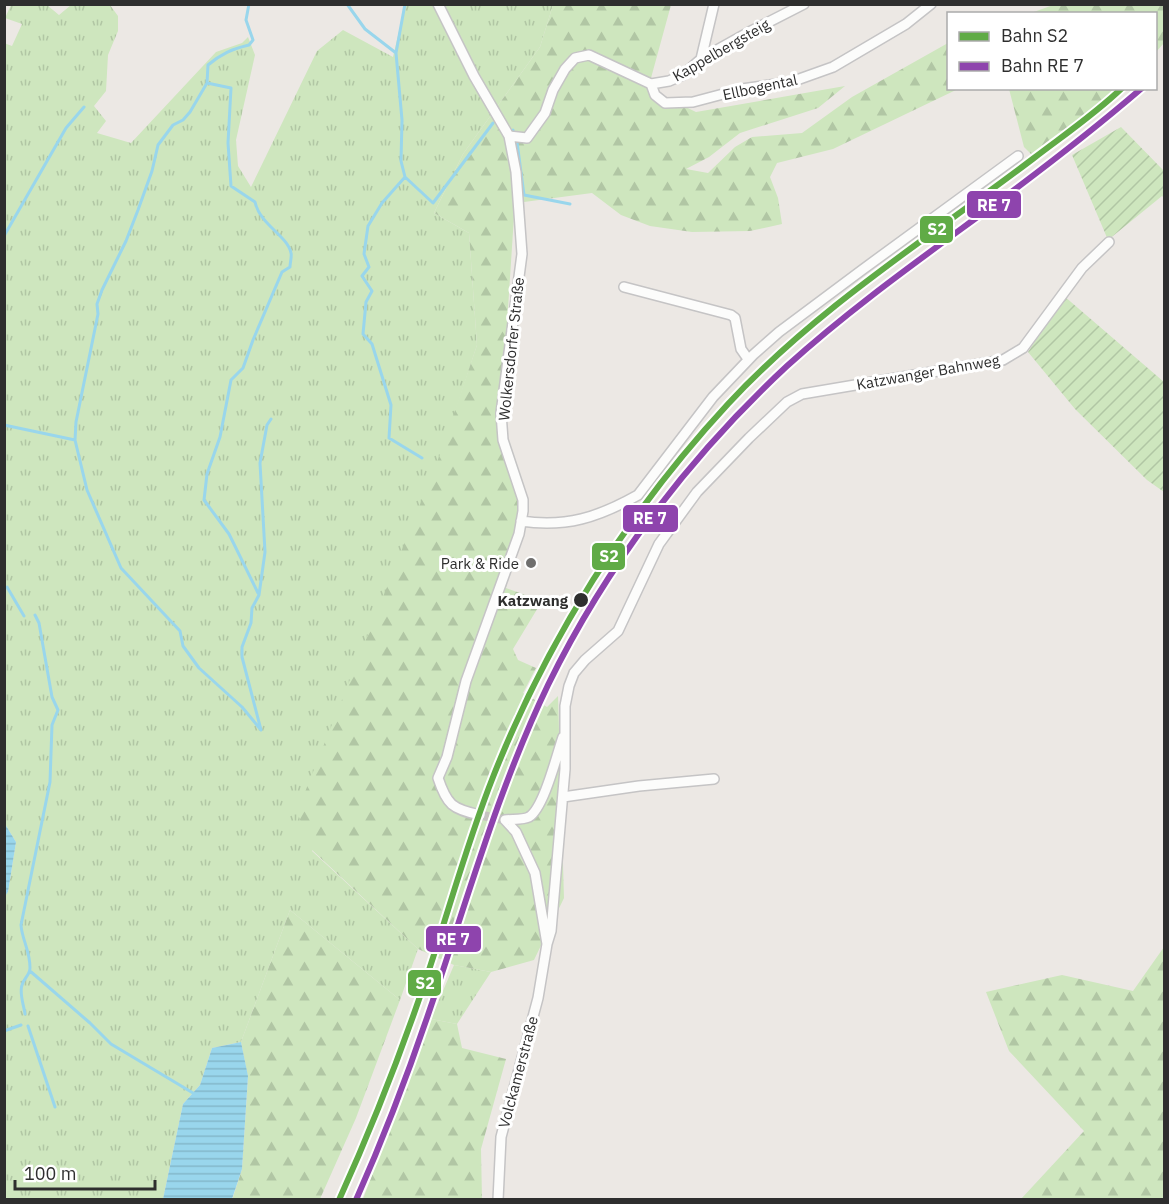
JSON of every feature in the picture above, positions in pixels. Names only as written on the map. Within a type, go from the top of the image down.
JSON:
[{"type":"street","name":"Wolkersdorfer Straße","points":[[438,4],[474,76],[509,136],[516,172],[522,254],[501,413],[503,440],[523,500],[522,521],[512,556],[466,681],[447,758],[438,778],[445,799],[461,810],[480,814]]},
{"type":"street","points":[[701,59],[714,4]]},
{"type":"street","name":"Kappelbergsteig","points":[[651,84],[669,81],[683,75],[701,59],[804,4]]},
{"type":"street","name":"Ellbogental","points":[[651,84],[655,95],[665,103],[693,102],[742,89],[791,82],[833,67],[906,24],[932,4]]},
{"type":"street","points":[[509,136],[527,138],[545,113],[553,90],[565,69],[575,58],[589,55],[651,84]]},
{"type":"street","points":[[522,521],[552,524],[572,522],[638,495],[713,397],[748,359],[778,332],[1018,156]]},
{"type":"street","name":"Katzwanger Bahnweg","points":[[564,735],[565,706],[574,673],[585,660],[618,631],[659,544],[712,477],[787,402],[802,394],[1003,360],[1023,348],[1082,268],[1109,242]]},
{"type":"street","points":[[624,287],[731,315],[735,318],[741,349],[748,359]]},
{"type":"street","points":[[547,945],[552,932],[563,797],[566,748],[564,735]]},
{"type":"street","points":[[547,945],[535,873],[516,832],[505,820],[525,818],[536,810],[547,789],[564,735]]},
{"type":"street","points":[[563,797],[639,786],[714,779]]},
{"type":"street","name":"Volckamerstraße","points":[[498,1200],[501,1137],[538,998],[547,945]]},
{"type":"green space","points":[[1056,4],[1164,5],[1164,43],[1157,51],[1157,12],[1034,12]]},
{"type":"green space","points":[[11,5],[47,5],[59,15],[71,5],[110,5],[118,16],[118,31],[108,55],[106,91],[94,106],[106,121],[97,133],[131,143],[216,52],[242,43],[248,37],[255,55],[236,140],[238,166],[251,187],[317,51],[343,30],[393,57],[405,5],[553,5],[540,47],[463,154],[434,213],[469,233],[477,345],[312,851],[418,949],[400,1000],[290,910],[241,1042],[212,1048],[200,1085],[183,1104],[163,1199],[5,1199],[4,896],[8,892],[16,842],[5,824],[4,43],[12,46],[22,24],[5,18]]},
{"type":"green space","points":[[553,5],[671,5],[648,89],[696,112],[845,86],[818,108],[740,133],[709,157],[686,169],[708,173],[735,147],[752,137],[802,133],[852,97],[947,44],[947,90],[956,90],[833,149],[777,163],[770,177],[778,198],[782,224],[750,231],[692,232],[650,226],[621,215],[592,193],[524,202],[515,201],[500,431],[520,505],[506,588],[542,601],[513,649],[518,660],[536,668],[523,693],[547,707],[558,696],[564,898],[534,960],[491,972],[454,965],[418,949],[312,850],[297,812],[441,452],[477,345],[469,233],[434,213],[463,154],[540,47]]},
{"type":"green space","points":[[1010,90],[1117,90],[1045,148],[1043,146],[1032,155],[1024,147]]},
{"type":"green space","points":[[1121,127],[1164,171],[1164,198],[1162,196],[1108,240],[1072,155]]},
{"type":"green space","points":[[1064,296],[1164,382],[1164,492],[1147,480],[1075,409],[1028,352]]},
{"type":"green space","points":[[290,910],[400,1000],[356,1118],[320,1199],[232,1200],[242,1169],[248,1077],[241,1042]]},
{"type":"green space","points":[[1164,947],[1164,1199],[1021,1199],[1084,1131],[1009,1051],[986,992],[1062,975],[1133,991]]},
{"type":"green space","points":[[454,965],[491,972],[457,1024],[431,1019]]},
{"type":"green space","points":[[431,1019],[457,1024],[462,1048],[506,1059],[481,1149],[482,1199],[363,1199]]},
{"type":"water","points":[[5,824],[16,842],[8,892],[5,896]]},
{"type":"water","points":[[241,1042],[248,1076],[242,1169],[232,1199],[163,1199],[183,1104],[200,1085],[212,1048]]},
{"type":"waterway","points":[[249,4],[246,20],[253,40],[249,45],[227,52],[208,65],[207,83],[231,88],[228,143],[231,186],[255,202],[262,217],[289,247],[291,258],[290,267],[282,272],[243,368],[231,380],[220,437],[207,474],[204,500],[229,534],[258,593]]},
{"type":"waterway","points":[[347,4],[365,29],[396,53],[402,120],[401,161],[405,177],[433,203],[493,123]]},
{"type":"waterway","points":[[396,53],[405,4]]},
{"type":"waterway","points":[[207,83],[190,112],[183,120],[173,125],[158,145],[152,171],[138,210],[102,290],[97,304],[98,314],[76,422],[75,440],[87,490],[121,568],[180,631],[183,646],[199,668],[242,707],[261,730],[242,657],[242,647],[251,623],[252,608],[259,595],[265,552],[260,463],[267,425],[271,419]]},
{"type":"waterway","points":[[4,236],[66,128],[84,107]]},
{"type":"waterway","points":[[517,142],[524,195],[570,204]]},
{"type":"waterway","points":[[405,177],[382,203],[368,226],[364,254],[369,267],[362,276],[372,291],[366,302],[363,334],[372,344],[391,405],[389,438],[422,458]]},
{"type":"waterway","points":[[4,425],[75,440]]},
{"type":"waterway","points":[[7,587],[24,616]]},
{"type":"waterway","points":[[25,1014],[21,988],[30,968],[21,925],[50,782],[52,725],[58,710],[52,697],[39,623],[35,615]]},
{"type":"waterway","points":[[30,971],[111,1044],[193,1093]]},
{"type":"waterway","points":[[4,1031],[21,1025]]},
{"type":"waterway","points":[[28,1026],[55,1107]]},
{"type":"tunnel","points":[[480,815],[505,820]]},
{"type":"rail line","name":"S2","points":[[339,1200],[398,1057],[493,777],[538,676],[593,580],[624,533],[691,445],[762,369],[875,275],[1079,124],[1120,90]]},
{"type":"transit line","points":[[356,1200],[413,1057],[498,805],[530,724],[571,641],[624,556],[684,475],[751,401],[787,366],[860,305],[1046,166],[1140,90]]},
{"type":"place","name":"Park & Ride","points":[[531,563]]},
{"type":"place","name":"Katzwang","points":[[581,600]]}]
